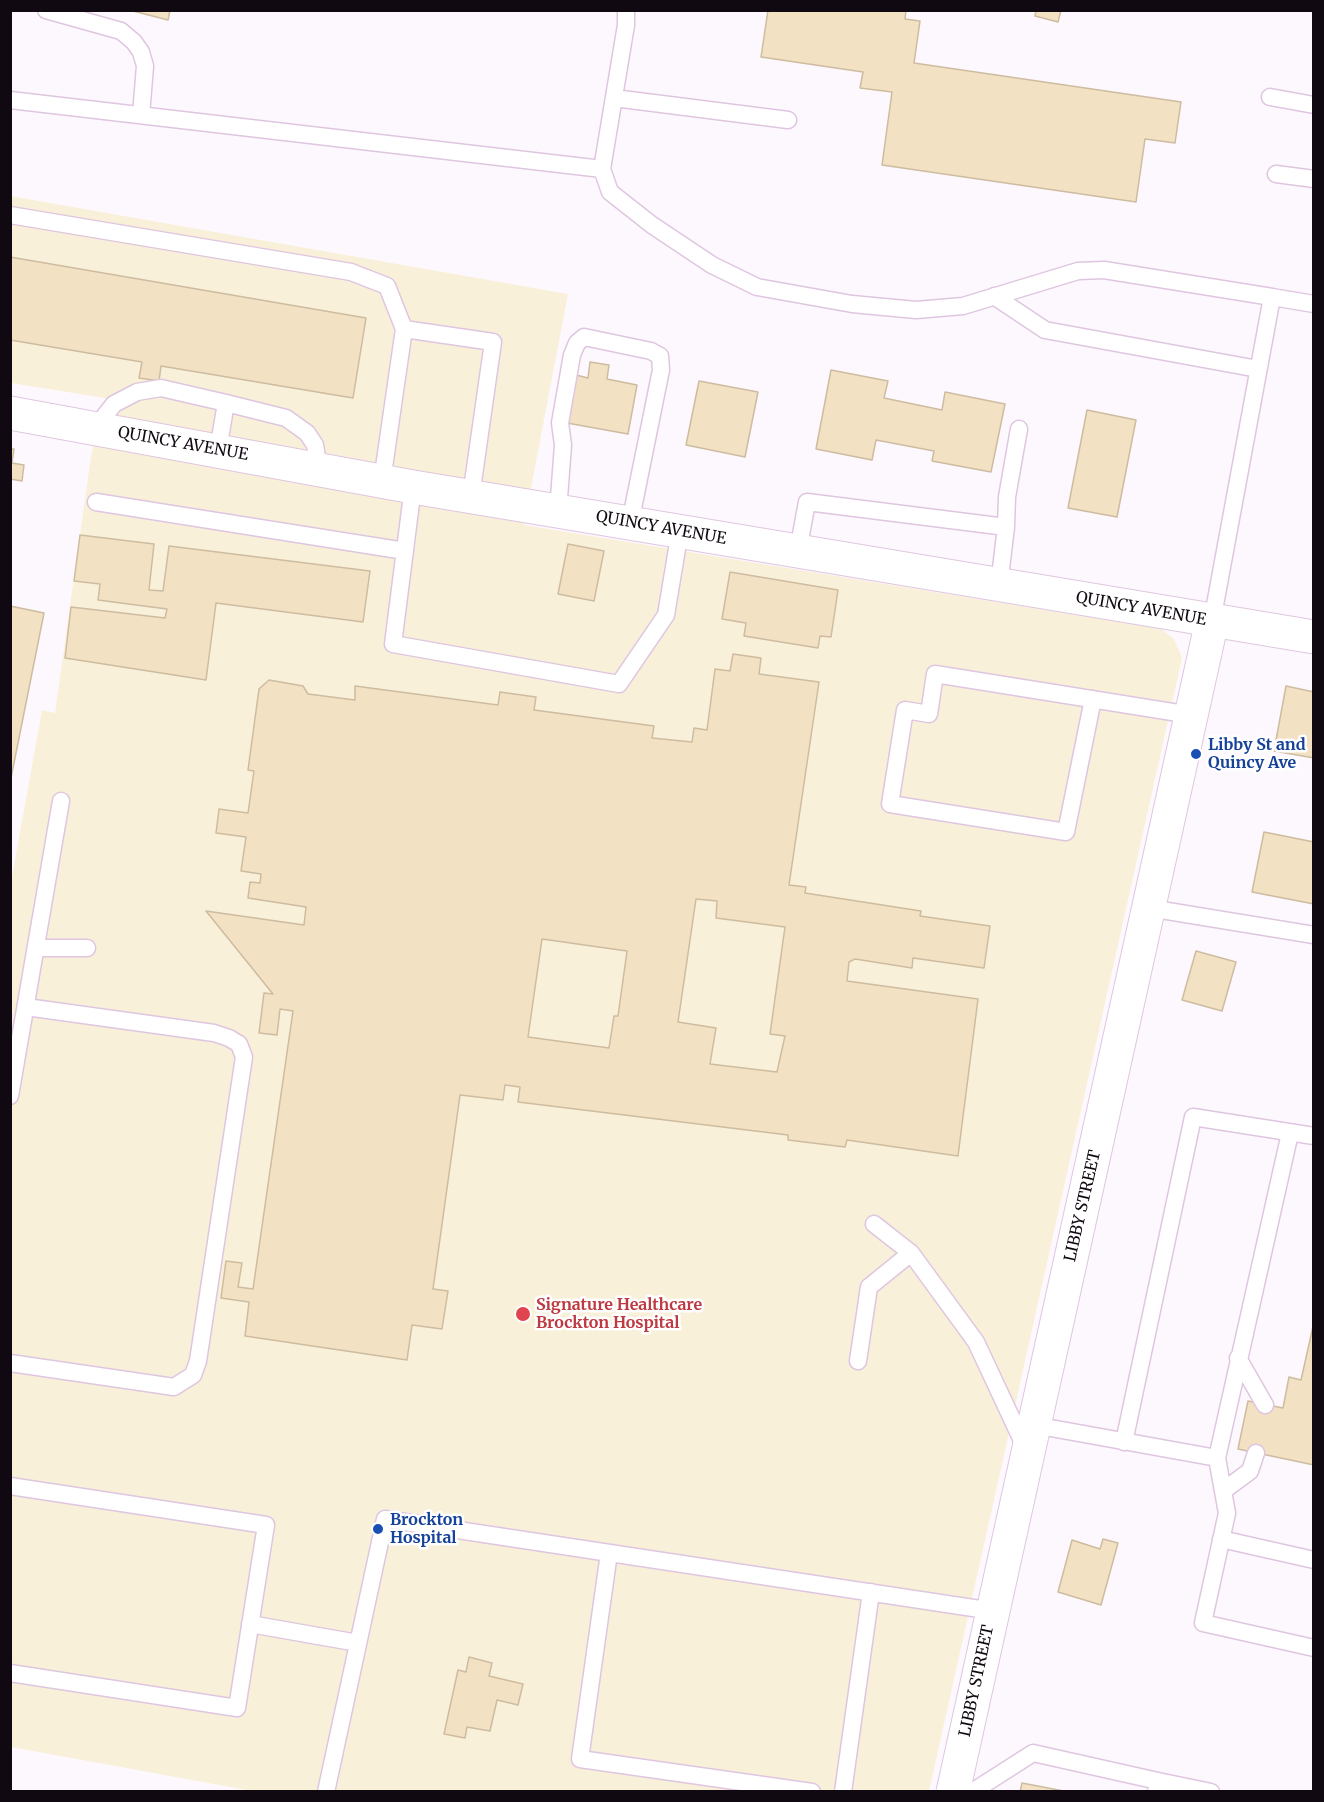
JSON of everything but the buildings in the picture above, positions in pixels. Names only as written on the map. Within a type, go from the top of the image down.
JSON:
[{"type":"street","name":"QUINCY AVENUE","points":[[10,413],[413,487],[1314,637]]},
{"type":"street","name":"LIBBY STREET","points":[[953,1791],[1212,621]]},
{"type":"lane","points":[[46,10],[122,31],[134,42],[141,52],[145,66],[141,115]]},
{"type":"lane","points":[[626,10],[602,169],[610,192],[652,225],[712,265],[757,287],[852,304],[916,310],[963,306],[1078,271],[1104,270],[1314,304]]},
{"type":"lane","points":[[1270,97],[1314,105]]},
{"type":"lane","points":[[614,98],[788,120]]},
{"type":"lane","points":[[10,100],[602,169]]},
{"type":"lane","points":[[1276,174],[1314,179]]},
{"type":"lane","points":[[10,215],[351,272],[387,286],[404,329],[382,481]]},
{"type":"lane","points":[[994,296],[1045,330],[1258,369]]},
{"type":"lane","points":[[1212,621],[1272,297]]},
{"type":"lane","points":[[404,329],[493,342],[471,496]]},
{"type":"lane","points":[[558,511],[563,445],[560,423],[572,355],[577,343],[584,337],[651,351],[660,356],[661,370],[630,523]]},
{"type":"lane","points":[[95,428],[114,404],[137,392],[161,388],[286,418],[307,433],[315,445],[319,469]]},
{"type":"lane","points":[[218,450],[226,403]]},
{"type":"lane","points":[[999,585],[1007,496],[1019,429]]},
{"type":"lane","points":[[413,487],[393,644],[619,684],[666,615],[680,531]]},
{"type":"lane","points":[[96,502],[405,551]]},
{"type":"lane","points":[[798,551],[807,502],[1006,527]]},
{"type":"lane","points":[[1093,699],[1066,832],[890,804],[905,710],[929,714],[935,674],[1093,699],[1191,715]]},
{"type":"lane","points":[[10,1096],[61,801]]},
{"type":"lane","points":[[1149,908],[1314,935]]},
{"type":"lane","points":[[36,948],[87,948]]},
{"type":"lane","points":[[10,1363],[174,1388],[193,1375],[198,1361],[244,1057],[242,1049],[229,1038],[26,1007]]},
{"type":"lane","points":[[1124,1442],[1193,1117],[1314,1136]]},
{"type":"lane","points":[[1290,1132],[1217,1458],[1227,1513],[1203,1623],[1314,1648]]},
{"type":"lane","points":[[874,1224],[911,1253],[976,1342],[1031,1439],[1124,1442],[1217,1458]]},
{"type":"lane","points":[[858,1360],[869,1287],[911,1253]]},
{"type":"lane","points":[[1238,1358],[1265,1405]]},
{"type":"lane","points":[[1223,1491],[1250,1471],[1256,1453]]},
{"type":"lane","points":[[10,1486],[266,1525],[237,1708],[10,1673]]},
{"type":"lane","points":[[326,1791],[385,1519],[993,1611]]},
{"type":"lane","points":[[1221,1539],[1314,1560]]},
{"type":"lane","points":[[609,1553],[580,1759],[812,1791]]},
{"type":"lane","points":[[843,1791],[872,1592]]},
{"type":"lane","points":[[250,1624],[358,1643]]},
{"type":"lane","points":[[972,1791],[1033,1753],[1157,1786],[1211,1791]]},
{"type":"shaded area","name":"Signature Healthcare Brockton Hospital","points":[[10,196],[568,294],[524,525],[1161,629],[1174,639],[1182,658],[929,1791],[252,1791],[11,1747],[11,882],[42,710],[55,713],[91,456],[105,398],[11,383]]},
{"type":"place","name":"Libby St and Quincy Ave","points":[[1196,754]]},
{"type":"place","name":"Signature Healthcare Brockton Hospital","points":[[523,1314]]},
{"type":"place","name":"Brockton Hospital","points":[[378,1529]]}]
